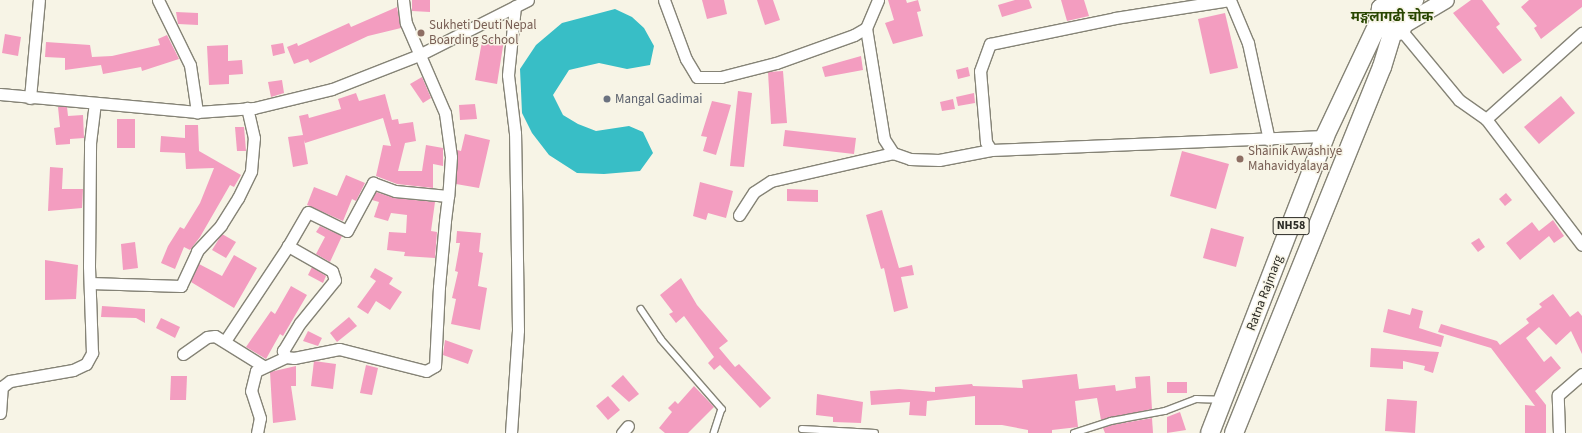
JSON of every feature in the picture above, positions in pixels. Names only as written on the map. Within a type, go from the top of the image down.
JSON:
[{"type":"main road","points":[[1397,13],[1446,0]]},
{"type":"main road","name":"Ratna Rajmarg","points":[[1210,433],[1325,136],[1397,13]]},
{"type":"main road","name":"Ratna Rajmarg","points":[[1234,433],[1382,67],[1397,13]]},
{"type":"street","points":[[30,98],[39,0]]},
{"type":"street","points":[[158,0],[190,65],[197,112]]},
{"type":"street","points":[[257,433],[260,418],[251,391],[256,371],[263,366],[286,357],[294,358],[339,349],[426,371],[434,369],[451,157],[445,114],[406,23],[403,0]]},
{"type":"street","points":[[0,94],[95,104],[197,112],[247,108],[332,89],[419,55],[528,0]]},
{"type":"street","points":[[664,0],[686,59],[697,77],[721,77],[768,65],[854,35],[866,28]]},
{"type":"street","points":[[878,0],[866,28],[884,139],[893,153]]},
{"type":"street","points":[[991,150],[986,142],[980,71],[990,44],[1115,18],[1230,0],[1248,43],[1269,140]]},
{"type":"street","points":[[511,433],[518,330],[515,133],[508,75],[515,6]]},
{"type":"street","points":[[1397,13],[1459,100],[1486,119],[1578,231],[1582,244]]},
{"type":"street","points":[[1486,119],[1582,33]]},
{"type":"street","points":[[0,413],[2,387],[10,381],[72,370],[86,364],[92,354],[90,283],[90,143],[95,104]]},
{"type":"street","points":[[90,283],[181,286],[197,251],[221,225],[238,198],[251,171],[254,138],[247,108]]},
{"type":"street","points":[[739,215],[754,192],[772,181],[893,153],[910,159],[939,160],[991,150],[1269,140],[1325,136]]},
{"type":"street","points":[[225,341],[288,246],[308,212],[349,229],[373,183],[395,190],[448,196]]},
{"type":"street","points":[[286,357],[283,351],[300,323],[335,280],[332,271],[288,246]]},
{"type":"street","points":[[183,354],[207,337],[215,336],[263,366]]},
{"type":"street","points":[[1559,433],[1558,395],[1582,374]]},
{"type":"lane","points":[[642,309],[660,339],[722,409],[714,433]]},
{"type":"lane","points":[[1074,433],[1111,422],[1165,411],[1196,399],[1224,400]]},
{"type":"lane","points":[[802,429],[875,433]]},
{"type":"water","points":[[615,9],[632,17],[644,28],[654,46],[650,65],[627,69],[599,63],[569,70],[553,95],[563,115],[578,124],[596,131],[629,126],[643,132],[653,153],[640,171],[604,174],[577,173],[549,155],[532,133],[522,113],[520,69],[536,45],[562,23]]},
{"type":"building","points":[[412,0],[430,0],[430,12],[412,11]]},
{"type":"building","points":[[702,0],[724,0],[727,14],[707,19]]},
{"type":"building","points":[[757,0],[773,0],[780,20],[765,25]]},
{"type":"building","points":[[888,0],[906,0],[907,3],[918,0],[921,11],[917,12],[923,36],[893,44],[885,23],[894,20]]},
{"type":"building","points":[[1015,0],[1029,0],[1032,8],[1002,17],[998,5]]},
{"type":"building","points":[[1061,0],[1084,0],[1089,16],[1067,21]]},
{"type":"building","points":[[1471,0],[1482,0],[1500,24],[1496,27],[1522,60],[1503,74],[1453,13]]},
{"type":"building","points":[[1529,0],[1582,0],[1582,7],[1541,39],[1534,28],[1537,26],[1521,7]]},
{"type":"building","points":[[397,7],[401,28],[368,36],[310,63],[308,59],[294,64],[287,47],[297,43],[298,46],[349,23],[351,27]]},
{"type":"building","points":[[176,12],[198,13],[198,25],[178,24]]},
{"type":"building","points":[[1225,13],[1238,68],[1210,74],[1198,19]]},
{"type":"building","points":[[5,34],[21,37],[18,56],[2,53]]},
{"type":"building","points":[[167,35],[179,59],[142,71],[141,67],[103,74],[101,65],[65,70],[65,58],[45,57],[46,42],[90,45],[92,57],[112,56],[160,45],[158,39]]},
{"type":"building","points":[[483,36],[504,40],[497,84],[475,80]]},
{"type":"building","points":[[283,43],[285,53],[273,56],[271,45]]},
{"type":"building","points":[[228,45],[228,61],[242,60],[243,74],[229,75],[229,84],[209,85],[207,46]]},
{"type":"building","points":[[861,56],[863,70],[825,77],[822,67]]},
{"type":"building","points":[[968,67],[970,76],[958,79],[956,70]]},
{"type":"building","points":[[783,71],[787,123],[771,124],[768,72]]},
{"type":"building","points":[[422,77],[431,98],[423,103],[410,84]]},
{"type":"building","points":[[282,80],[284,93],[271,97],[268,82]]},
{"type":"building","points":[[738,91],[752,93],[744,167],[730,166]]},
{"type":"building","points":[[356,93],[359,101],[385,94],[392,120],[398,119],[399,124],[413,122],[416,141],[405,143],[398,171],[422,171],[426,145],[443,148],[443,166],[433,164],[433,188],[397,184],[376,176],[383,145],[391,146],[383,118],[305,143],[304,140],[308,164],[293,167],[288,137],[303,135],[299,116],[308,114],[309,118],[341,109],[338,99]]},
{"type":"building","points":[[974,93],[975,103],[958,106],[956,97]]},
{"type":"building","points":[[1561,96],[1575,113],[1539,144],[1524,127]]},
{"type":"building","points":[[953,99],[955,109],[942,111],[940,102]]},
{"type":"building","points":[[712,101],[731,105],[716,155],[703,151],[707,137],[701,136]]},
{"type":"building","points":[[475,104],[477,119],[460,120],[459,105]]},
{"type":"building","points":[[58,107],[67,107],[68,116],[83,115],[84,138],[70,139],[70,144],[56,145],[54,128],[60,127]]},
{"type":"building","points":[[117,119],[135,119],[135,148],[117,148]]},
{"type":"building","points":[[185,125],[198,125],[199,151],[241,175],[234,187],[230,185],[200,237],[190,250],[184,247],[175,269],[161,263],[168,246],[180,227],[184,229],[200,203],[214,168],[186,169],[185,153],[160,152],[161,136],[185,138]]},
{"type":"building","points":[[235,127],[244,127],[246,151],[237,151]]},
{"type":"building","points":[[785,130],[856,138],[854,154],[783,146]]},
{"type":"building","points":[[465,134],[490,140],[479,188],[456,184],[457,150],[461,151]]},
{"type":"building","points":[[1182,151],[1229,164],[1216,209],[1170,196]]},
{"type":"building","points":[[50,167],[63,168],[62,189],[83,189],[82,208],[48,211]]},
{"type":"building","points":[[346,175],[365,183],[356,201],[352,199],[343,221],[307,205],[314,187],[337,196]]},
{"type":"building","points":[[700,182],[733,191],[726,218],[708,213],[706,220],[693,216]]},
{"type":"building","points":[[787,189],[818,190],[818,202],[787,201]]},
{"type":"building","points":[[376,192],[394,198],[435,202],[431,231],[437,232],[435,258],[404,256],[405,252],[387,250],[389,232],[406,233],[407,215],[391,213],[388,221],[374,217],[379,202],[372,200]]},
{"type":"building","points":[[1506,193],[1512,200],[1505,206],[1499,199]]},
{"type":"building","points":[[882,210],[899,268],[912,265],[914,275],[901,277],[908,308],[894,312],[884,268],[881,269],[866,215]]},
{"type":"building","points":[[1553,220],[1564,236],[1554,243],[1549,236],[1520,260],[1506,243],[1532,222],[1539,231]]},
{"type":"building","points":[[320,226],[342,236],[330,262],[316,254],[325,237],[316,232]]},
{"type":"building","points":[[1211,228],[1244,237],[1236,267],[1203,258]]},
{"type":"building","points":[[457,231],[481,233],[479,252],[483,253],[478,286],[487,288],[480,330],[451,324],[456,299],[452,298],[458,272],[455,271],[460,243],[456,243]]},
{"type":"building","points":[[222,234],[236,242],[226,258],[212,250]]},
{"type":"building","points":[[1479,238],[1485,247],[1478,252],[1471,243]]},
{"type":"building","points":[[135,242],[138,268],[123,270],[121,244]]},
{"type":"building","points":[[234,255],[257,268],[234,308],[191,282],[199,264],[222,276]]},
{"type":"building","points":[[45,260],[78,265],[76,299],[45,300]]},
{"type":"building","points":[[312,267],[326,276],[323,283],[308,275]]},
{"type":"building","points":[[375,268],[393,278],[389,284],[402,292],[390,310],[376,301],[368,314],[357,307],[376,281],[370,277]]},
{"type":"building","points":[[681,278],[697,305],[728,341],[719,348],[735,367],[739,364],[771,398],[760,408],[720,365],[714,370],[708,363],[714,357],[684,316],[676,323],[669,314],[673,312],[660,295]]},
{"type":"building","points":[[291,286],[307,295],[283,336],[280,334],[266,359],[246,347],[271,311],[275,314]]},
{"type":"building","points":[[1553,294],[1570,317],[1578,311],[1582,316],[1582,354],[1571,331],[1556,345],[1539,327],[1526,338],[1544,362],[1551,356],[1561,368],[1535,391],[1546,405],[1546,433],[1525,433],[1525,405],[1535,406],[1491,348],[1438,332],[1441,324],[1497,341],[1500,345],[1529,323],[1526,319],[1542,307],[1539,304]]},
{"type":"building","points":[[102,306],[145,309],[145,323],[136,318],[101,317]]},
{"type":"building","points":[[1412,308],[1423,311],[1419,328],[1444,336],[1441,347],[1383,332],[1388,309],[1410,315]]},
{"type":"building","points":[[349,317],[357,326],[337,342],[330,333]]},
{"type":"building","points":[[161,318],[180,327],[175,338],[156,328]]},
{"type":"building","points":[[308,331],[322,338],[318,346],[303,341]]},
{"type":"building","points":[[445,340],[473,350],[468,364],[443,355]]},
{"type":"building","points":[[1371,348],[1439,352],[1433,373],[1424,370],[1425,366],[1403,361],[1403,369],[1370,367]]},
{"type":"building","points":[[314,361],[336,364],[333,389],[311,386]]},
{"type":"building","points":[[366,365],[378,368],[372,395],[360,393]]},
{"type":"building","points":[[296,366],[296,386],[291,386],[296,420],[273,423],[270,372]]},
{"type":"building","points":[[1077,374],[1079,389],[1115,385],[1116,391],[1136,388],[1135,377],[1150,376],[1152,409],[1101,420],[1097,398],[1075,401],[1078,427],[1052,430],[1052,433],[1028,433],[1028,430],[1002,425],[975,425],[975,396],[927,401],[926,416],[909,415],[910,402],[871,405],[870,391],[899,389],[935,392],[935,387],[972,384],[973,386],[1023,388],[1022,380]]},
{"type":"building","points":[[623,375],[639,394],[629,402],[611,386]]},
{"type":"building","points":[[171,376],[187,376],[186,400],[170,400]]},
{"type":"building","points":[[1167,382],[1187,382],[1187,393],[1167,393]]},
{"type":"building","points":[[694,386],[714,407],[688,433],[665,433],[659,428],[672,412],[668,408],[675,401],[678,404]]},
{"type":"building","points":[[817,394],[863,402],[861,423],[833,422],[833,417],[816,415]]},
{"type":"building","points":[[608,396],[620,410],[608,420],[596,406]]},
{"type":"building","points":[[1387,399],[1417,401],[1415,433],[1385,431]]},
{"type":"building","points":[[1180,412],[1186,430],[1167,433],[1167,417]]},
{"type":"building","points":[[1152,418],[1153,433],[1105,433],[1103,428],[1112,425]]},
{"type":"place","name":"Sukheti Deuti Nepal Boarding School","points":[[421,33]]},
{"type":"place","name":"Mangal Gadimai","points":[[607,99]]},
{"type":"place","name":"Shainik Awashiye Mahavidyalaya","points":[[1240,159]]},
{"type":"district","name":"मङ्गलागढी चोक","points":[[1392,17]]}]
